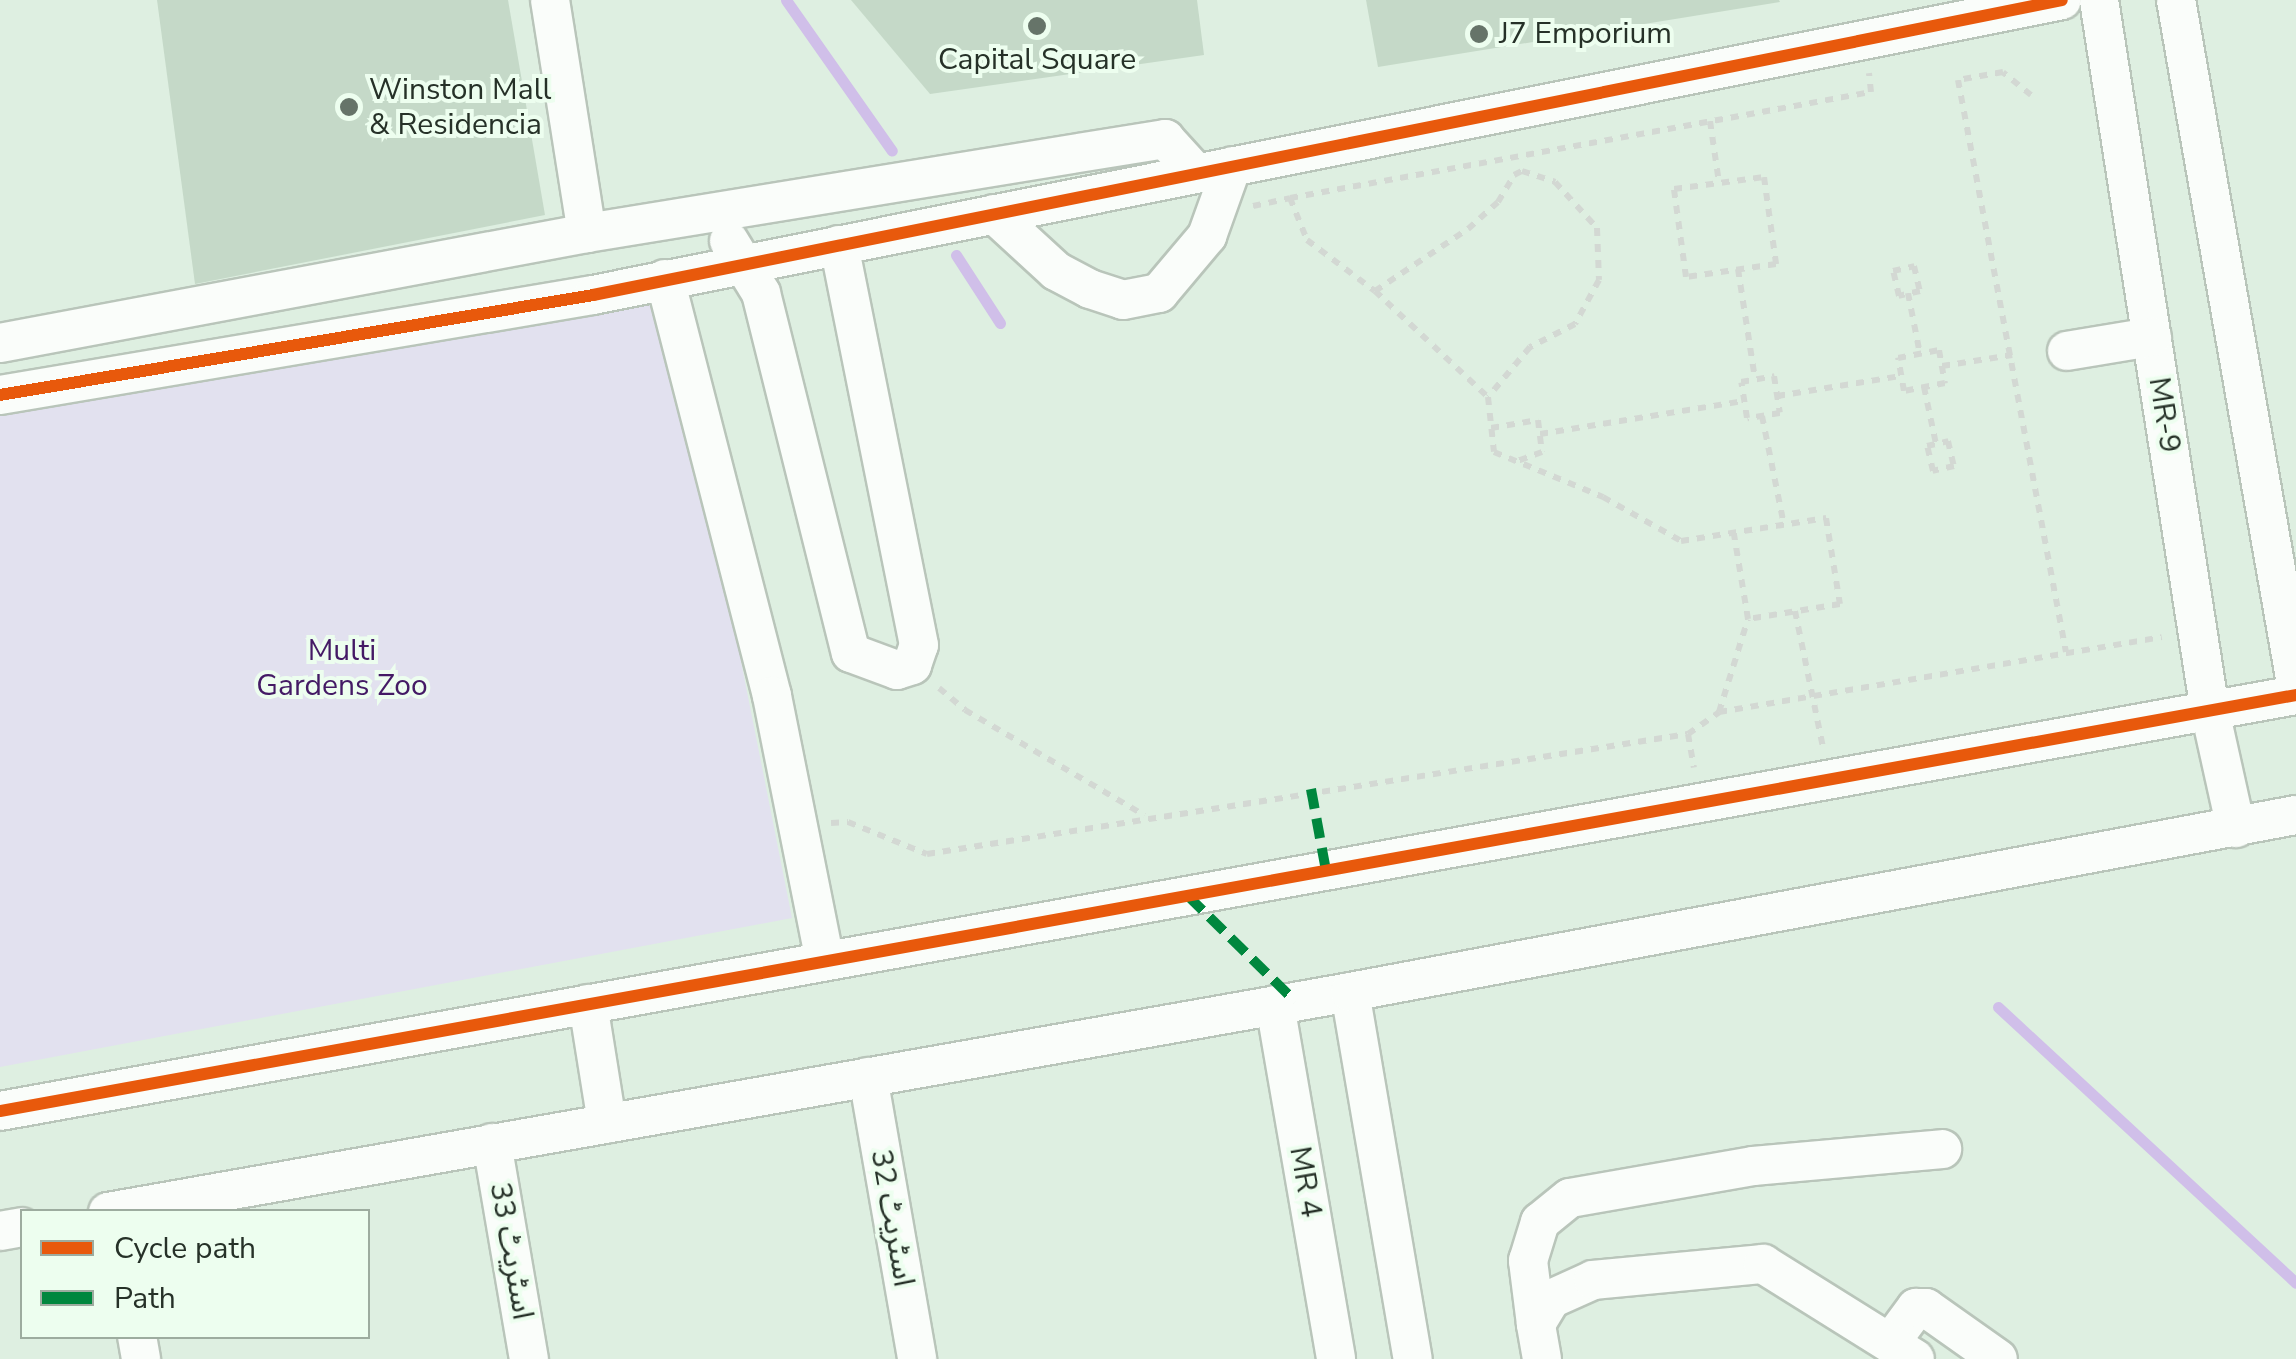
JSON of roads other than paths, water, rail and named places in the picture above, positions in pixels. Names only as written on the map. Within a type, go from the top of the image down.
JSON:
[{"type":"street","points":[[550,0],[587,233]]},
{"type":"street","points":[[0,394],[839,245],[2062,0]]},
{"type":"street","name":"MR-9","points":[[2099,0],[2210,710],[2236,828]]},
{"type":"street","points":[[2176,0],[2296,684]]},
{"type":"street","points":[[0,343],[587,233],[1165,139],[1225,168]]},
{"type":"street","points":[[994,214],[1056,271],[1090,289],[1123,300],[1159,293],[1207,236],[1225,168]]},
{"type":"street","points":[[708,213],[743,260],[761,293],[851,653],[876,668],[912,665],[919,645],[839,245]]},
{"type":"street","points":[[665,278],[772,696],[825,961]]},
{"type":"street","points":[[2067,350],[2152,337]]},
{"type":"street","points":[[0,1111],[2296,695]]},
{"type":"street","points":[[123,1209],[1350,992],[2296,815]]},
{"type":"street","points":[[1350,992],[1414,1359]]},
{"type":"street","points":[[588,1004],[606,1124]]},
{"type":"street","name":"MR 4","points":[[1274,1005],[1336,1359]]},
{"type":"street","name":"اسٹریٹ 32","points":[[868,1077],[917,1359]]},
{"type":"street","name":"اسٹریٹ 33","points":[[492,1144],[529,1359]]},
{"type":"street","points":[[1539,1341],[1528,1261],[1540,1222],[1570,1198],[1752,1166],[1942,1149]]},
{"type":"street","points":[[1539,1341],[1551,1298],[1593,1280],[1764,1264],[1903,1351],[1916,1308],[1926,1308],[1998,1359]]},
{"type":"waterway","points":[[786,0],[892,151]]},
{"type":"waterway","points":[[956,255],[1000,323]]},
{"type":"waterway","points":[[1998,1007],[2296,1283]]},
{"type":"place","name":"Capital Square","points":[[1037,26]]},
{"type":"place","name":"J7 Emporium","points":[[1479,34]]},
{"type":"place","name":"Winston Mall & Residencia","points":[[349,107]]},
{"type":"park label","name":"Multi Gardens Zoo","points":[[342,668]]}]
